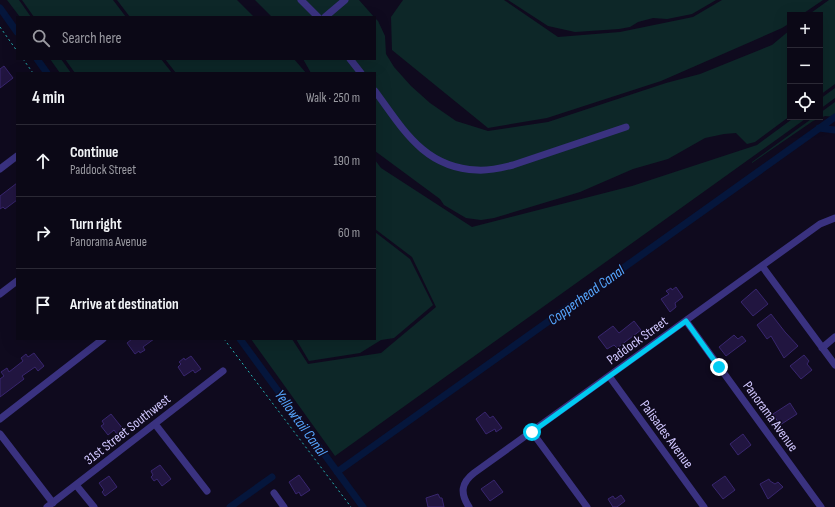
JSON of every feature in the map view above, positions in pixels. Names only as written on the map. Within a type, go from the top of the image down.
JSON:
[{"type":"street","points":[[301,0],[317,16]]},
{"type":"street","points":[[326,16],[345,0]]},
{"type":"street","points":[[351,60],[360,72]]},
{"type":"street","points":[[376,92],[413,141],[422,149],[434,159],[464,169],[494,169],[513,165],[626,126]]},
{"type":"street","points":[[0,169],[16,157]]},
{"type":"street","name":"Paddock Street","points":[[469,507],[462,492],[468,478],[820,224],[835,218]]},
{"type":"street","points":[[762,266],[835,366]]},
{"type":"street","points":[[0,294],[16,282]]},
{"type":"street","name":"Panorama Avenue","points":[[686,321],[821,507]]},
{"type":"street","points":[[822,348],[835,337]]},
{"type":"street","points":[[0,419],[102,340]]},
{"type":"street","name":"31st Street Southwest","points":[[50,505],[223,371]]},
{"type":"street","name":"Palisades Avenue","points":[[609,376],[704,507]]},
{"type":"street","points":[[155,424],[207,491]]},
{"type":"street","points":[[532,432],[587,507]]},
{"type":"street","points":[[0,434],[50,505]]},
{"type":"street","points":[[76,485],[94,507]]},
{"type":"street","points":[[274,493],[284,507]]},
{"type":"path","points":[[0,27],[16,50]]},
{"type":"path","points":[[24,60],[32,72]]},
{"type":"path","points":[[225,340],[352,507]]},
{"type":"green space","points":[[7,0],[19,0],[30,16],[19,16]]},
{"type":"green space","points":[[22,0],[113,0],[125,16],[33,16]]},
{"type":"green space","points":[[117,0],[237,0],[253,16],[129,16]]},
{"type":"green space","points":[[255,0],[359,0],[373,16],[271,16]]},
{"type":"green space","points":[[403,0],[504,0],[558,37],[620,32],[693,17],[722,0],[823,0],[805,12],[787,12],[787,25],[782,28],[661,81],[547,118],[488,128],[392,50],[391,17]]},
{"type":"green space","points":[[508,0],[716,0],[692,14],[667,19],[653,18],[638,22],[630,27],[619,29],[575,32],[548,26]]},
{"type":"green space","points":[[829,0],[835,0],[835,84],[823,93],[823,12],[812,12]]},
{"type":"green space","points":[[376,19],[385,36],[386,54],[394,67],[411,86],[430,103],[456,121],[488,131],[548,122],[666,83],[700,74],[772,45],[787,32],[787,118],[755,142],[747,144],[736,133],[705,138],[668,159],[633,169],[580,192],[494,218],[481,220],[466,218],[444,205],[440,199],[376,152],[376,72],[310,72],[304,60],[376,60]]},
{"type":"green space","points":[[51,60],[62,60],[70,72],[59,72]]},
{"type":"green space","points":[[66,60],[162,60],[171,72],[74,72]]},
{"type":"green space","points":[[166,60],[295,60],[305,72],[175,72]]},
{"type":"green space","points":[[835,88],[835,98],[823,107],[823,97]]},
{"type":"green space","points":[[835,102],[835,117],[823,117],[823,111]]},
{"type":"green space","points":[[791,120],[804,120],[335,456],[252,340],[293,340],[308,364],[381,353],[436,307],[412,257],[376,230],[376,161],[381,168],[472,227],[632,186],[757,145]]},
{"type":"green space","points":[[810,120],[815,120],[752,163]]},
{"type":"green space","points":[[376,233],[410,259],[433,305],[394,338],[381,340],[360,353],[309,361],[297,340],[376,340]]},
{"type":"building","points":[[4,66],[13,78],[0,88],[0,69]]},
{"type":"building","points":[[16,184],[16,201],[5,209],[3,207],[0,209],[0,196]]},
{"type":"building","points":[[676,287],[683,297],[675,303],[676,307],[670,312],[661,299],[669,294],[666,291],[671,288],[672,290]]},
{"type":"building","points":[[756,289],[768,304],[753,316],[741,302]]},
{"type":"building","points":[[771,314],[798,346],[784,358],[771,336],[767,339],[757,325]]},
{"type":"building","points":[[634,321],[641,330],[617,348],[614,345],[607,349],[598,337],[613,326],[619,333]]},
{"type":"building","points":[[734,335],[738,339],[742,336],[746,341],[726,356],[719,347]]},
{"type":"building","points":[[131,340],[153,340],[143,347],[145,350],[140,353],[139,351],[135,354],[127,343]]},
{"type":"building","points":[[34,353],[44,366],[38,371],[35,367],[22,376],[24,379],[0,397],[0,379],[4,376],[1,372],[7,368],[9,372],[23,361],[21,358],[26,354],[28,357]]},
{"type":"building","points":[[804,355],[809,361],[807,364],[812,370],[801,379],[790,366]]},
{"type":"building","points":[[191,356],[201,369],[195,373],[193,370],[184,376],[178,367],[181,364],[179,362],[184,358],[185,360]]},
{"type":"building","points":[[790,403],[797,414],[780,425],[773,414]]},
{"type":"building","points":[[485,412],[490,418],[493,416],[502,428],[496,432],[495,429],[486,434],[476,419]]},
{"type":"building","points":[[111,414],[123,429],[117,434],[114,430],[108,435],[101,426],[104,424],[102,421]]},
{"type":"building","points":[[743,434],[751,445],[738,455],[730,444]]},
{"type":"building","points":[[160,465],[171,479],[162,486],[157,479],[154,481],[151,477],[153,475],[151,471]]},
{"type":"building","points":[[299,475],[310,490],[301,496],[299,492],[296,494],[289,482]]},
{"type":"building","points":[[109,476],[117,487],[105,496],[102,492],[104,490],[99,483]]},
{"type":"building","points":[[725,476],[735,490],[723,499],[712,485]]},
{"type":"building","points":[[769,479],[775,484],[778,482],[783,487],[768,499],[760,484]]},
{"type":"building","points":[[494,480],[503,492],[490,501],[481,489]]},
{"type":"building","points":[[438,494],[440,498],[442,498],[444,507],[428,507],[426,498]]},
{"type":"building","points":[[621,495],[625,501],[617,507],[613,507],[608,499],[613,496],[615,499]]},
{"type":"waterway","name":"Yellowtail Canal","points":[[0,8],[16,31]]},
{"type":"waterway","name":"Yellowtail Canal","points":[[38,60],[46,72]]},
{"type":"waterway","name":"Copperhead Canal","points":[[337,472],[835,117]]},
{"type":"waterway","points":[[819,128],[835,130]]},
{"type":"waterway","name":"Yellowtail Canal","points":[[241,340],[363,507]]},
{"type":"waterway","points":[[230,507],[272,477]]},
{"type":"route","points":[[532,432],[686,321],[719,367]]}]
